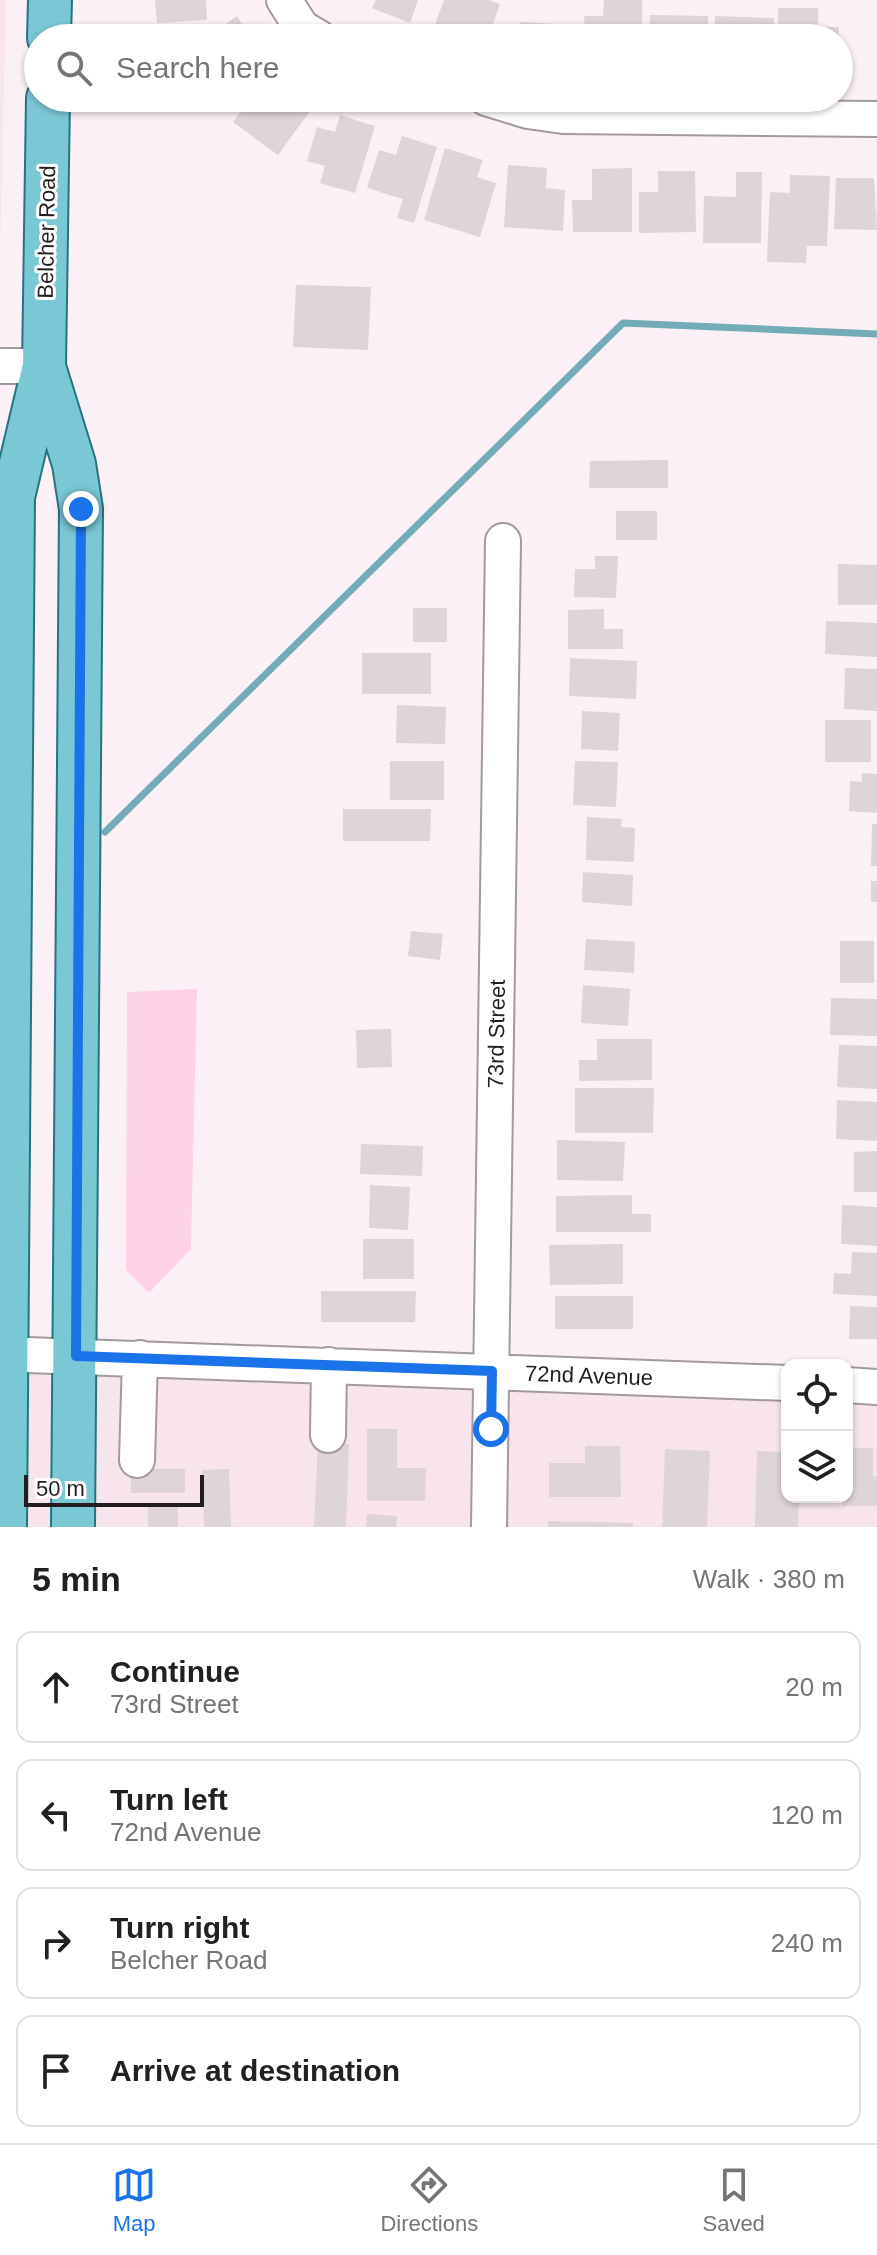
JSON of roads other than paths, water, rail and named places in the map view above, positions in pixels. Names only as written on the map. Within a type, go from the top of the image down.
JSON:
[{"type":"main road","points":[[49,24],[50,0]]},
{"type":"main road","name":"Belcher Road","points":[[5,1527],[13,497],[44,366],[48,112]]},
{"type":"main road","name":"Belcher Road","points":[[44,366],[74,464],[81,509],[73,1527]]},
{"type":"street","points":[[284,0],[299,24]]},
{"type":"street","points":[[535,112],[563,116],[877,119]]},
{"type":"street","points":[[0,366],[44,366]]},
{"type":"street","name":"73rd Street","points":[[489,1527],[503,541]]},
{"type":"street","name":"72nd Avenue","points":[[4,1355],[781,1383]]},
{"type":"street","points":[[137,1460],[140,1358]]},
{"type":"street","points":[[328,1435],[329,1365]]},
{"type":"street","points":[[853,1385],[877,1387]]},
{"type":"waterway","points":[[105,832],[623,323],[877,334]]}]
